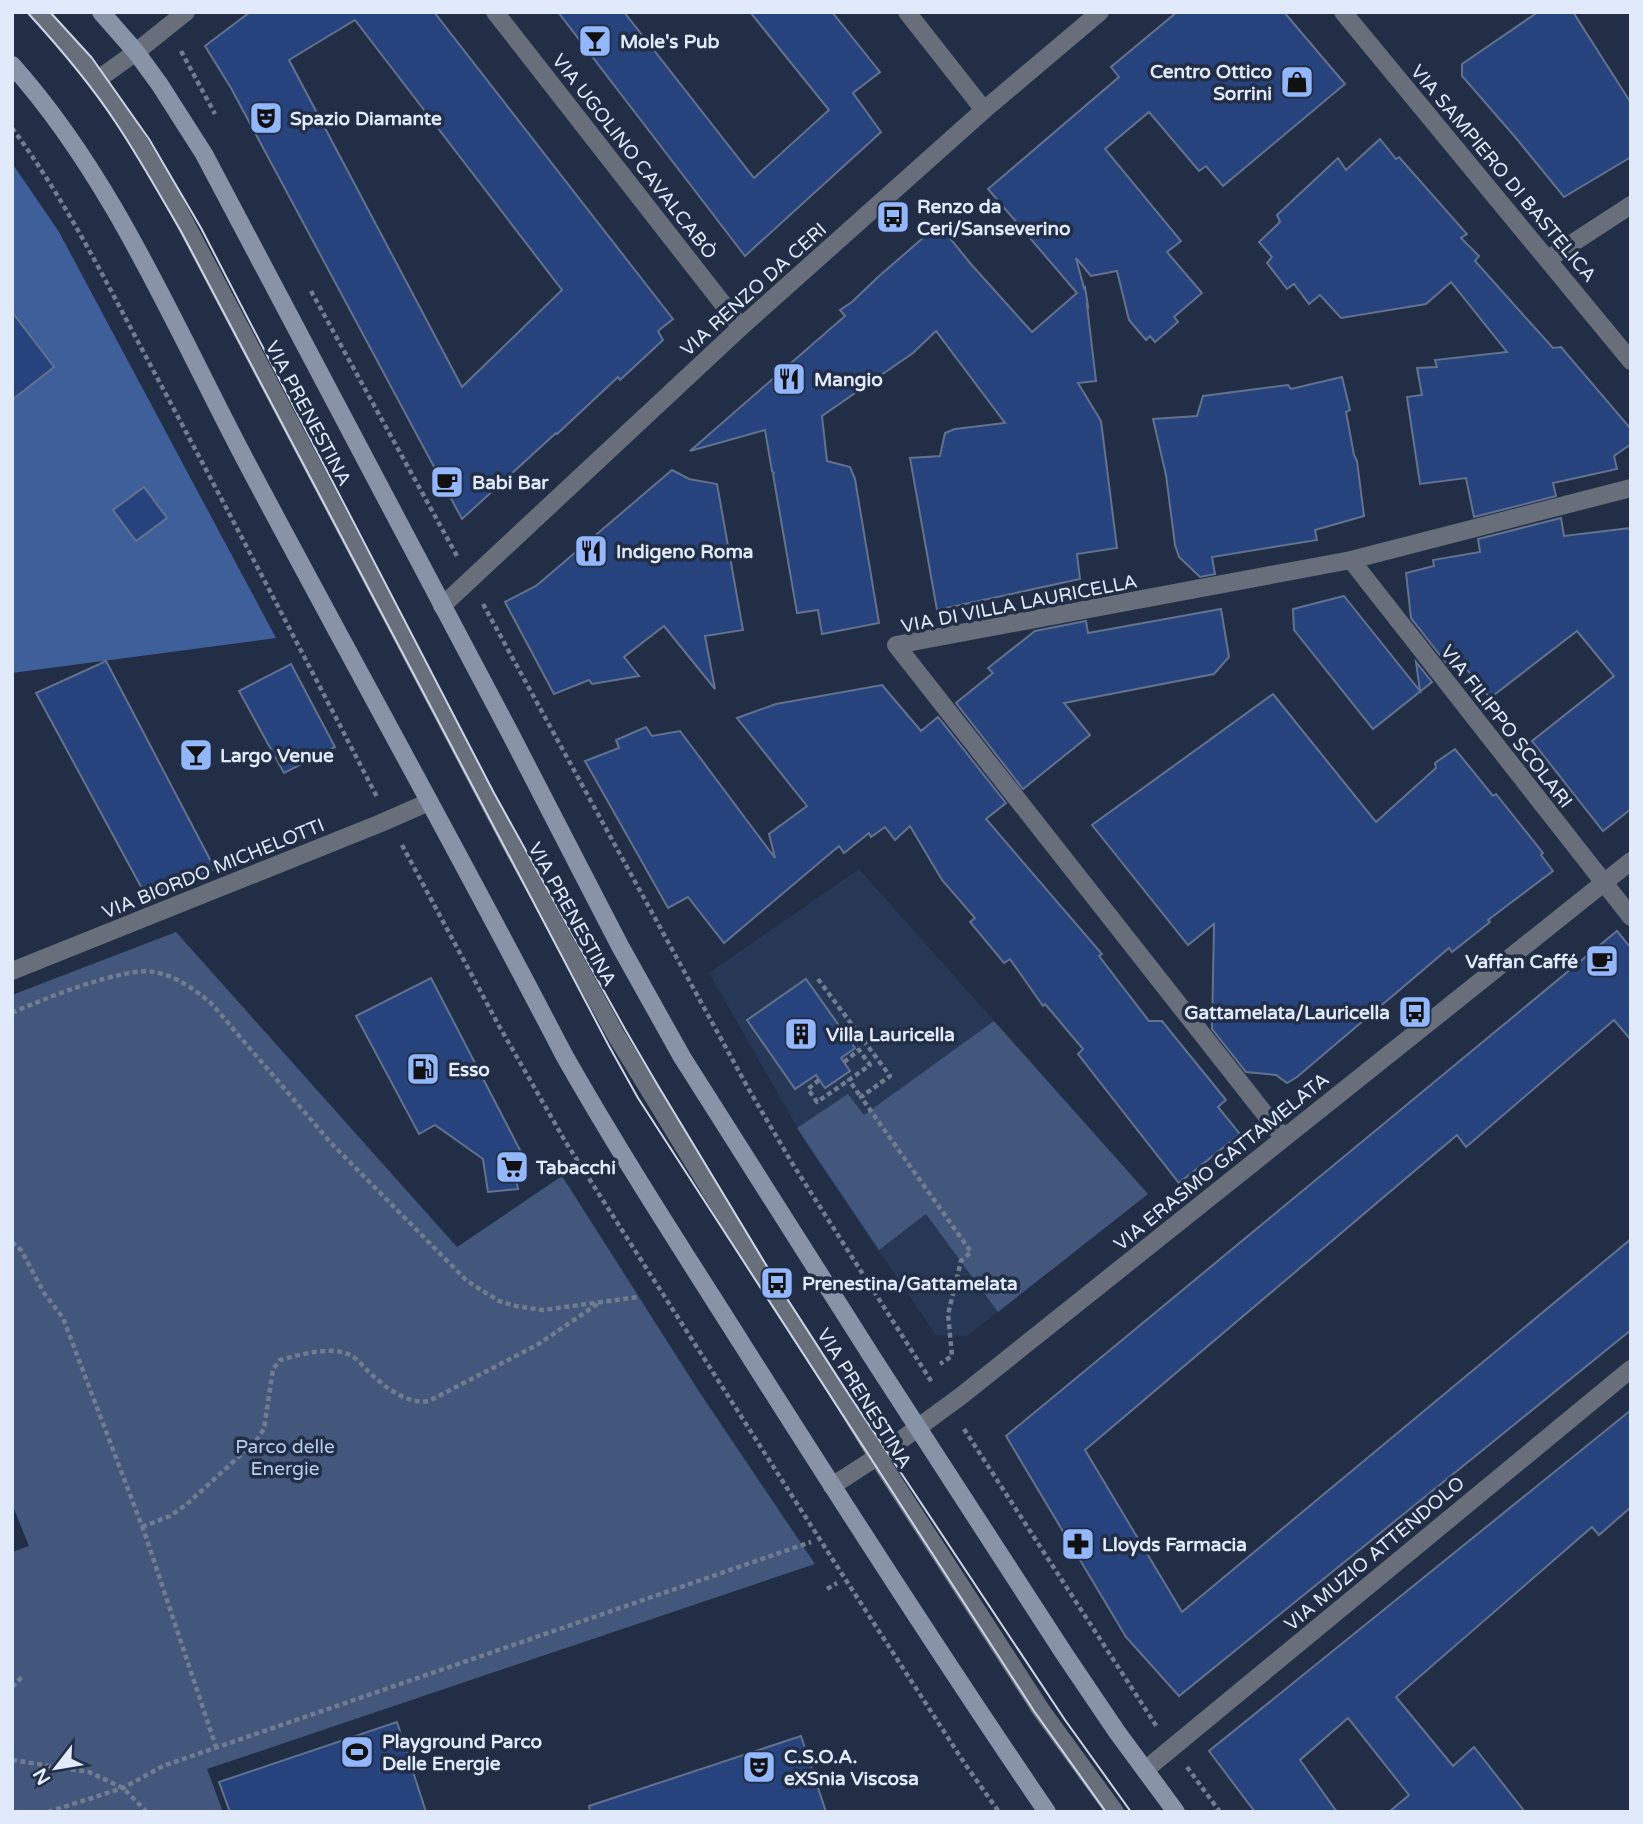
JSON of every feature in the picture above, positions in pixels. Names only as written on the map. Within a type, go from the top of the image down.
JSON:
[{"type":"main road","name":"VIA PRENESTINA","points":[[101,12],[136,52],[172,101],[204,154],[620,946],[682,1057],[1065,1655],[1176,1812]]},
{"type":"main road","points":[[12,65],[40,97],[78,150],[126,230],[248,465],[564,1055],[606,1128],[832,1486],[1047,1812]]},
{"type":"street","name":"VIA PRENESTINA","points":[[38,12],[97,80],[147,156],[186,223],[512,846],[617,1037],[877,1457],[1041,1710],[1115,1812]]},
{"type":"street","points":[[97,80],[186,12]]},
{"type":"street","name":"VIA UGOLINO CAVALCABÒ","points":[[495,12],[741,327]]},
{"type":"street","points":[[907,12],[984,110]]},
{"type":"street","name":"VIA RENZO DA CERI","points":[[442,606],[741,327],[984,110],[1100,12]]},
{"type":"street","name":"VIA SAMPIERO DI BASTELICA","points":[[1343,12],[1631,361]]},
{"type":"street","points":[[1548,259],[1631,205]]},
{"type":"street","name":"VIA DI VILLA LAURICELLA","points":[[1283,1137],[896,645],[1351,560],[1631,488]]},
{"type":"street","name":"VIA FILIPPO SCOLARI","points":[[1351,560],[1631,917]]},
{"type":"street","name":"VIA BIORDO MICHELOTTI","points":[[12,971],[429,802]]},
{"type":"street","name":"VIA ERASMO GATTAMELATA","points":[[832,1486],[961,1396],[1631,861]]},
{"type":"street","name":"VIA MUZIO ATTENDOLO","points":[[1144,1770],[1631,1369]]},
{"type":"path","points":[[182,53],[221,125]]},
{"type":"path","points":[[307,282],[445,536]]},
{"type":"path","points":[[485,607],[748,1088],[799,1174],[930,1379]]},
{"type":"path","points":[[12,1013],[36,1002],[121,974],[152,971],[174,978],[193,988],[211,1003],[331,1143],[467,1281],[499,1300],[543,1310],[638,1297]]},
{"type":"path","points":[[818,979],[890,1076],[861,1097]]},
{"type":"path","points":[[819,1080],[808,1089],[817,1102],[870,1065],[859,1051],[844,1062]]},
{"type":"path","points":[[849,1080],[971,1252],[961,1261],[948,1314],[952,1356],[940,1364]]},
{"type":"path","points":[[12,1242],[21,1250],[44,1293],[63,1318],[142,1527],[216,1747]]},
{"type":"path","points":[[142,1527],[170,1516],[187,1504],[256,1441],[264,1429],[273,1369],[280,1360],[316,1352],[345,1352],[390,1390],[407,1398],[429,1401],[537,1345],[603,1301]]},
{"type":"path","points":[[969,1437],[1148,1716]]},
{"type":"path","points":[[48,1812],[123,1788],[163,1766],[216,1747],[811,1542]]},
{"type":"path","points":[[827,1589],[836,1583]]},
{"type":"path","points":[[12,1687],[23,1676]]},
{"type":"path","points":[[12,1760],[89,1772],[123,1788],[147,1812]]},
{"type":"path","points":[[1183,1761],[1220,1812]]},
{"type":"shaded area","points":[[12,163],[59,232],[276,638],[12,673]]},
{"type":"shaded area","points":[[859,869],[1148,1194],[967,1336],[936,1335],[809,1148],[709,973]]},
{"type":"green space","name":"Parco delle Energie","points":[[176,932],[457,1247],[562,1176],[700,1393],[815,1564],[207,1769],[223,1812],[12,1812],[12,1552],[29,1546],[12,1504],[12,995]]},
{"type":"green space","points":[[994,1021],[1148,1194],[998,1312],[926,1214],[879,1250],[797,1128],[848,1094],[864,1115]]},
{"type":"building","points":[[250,12],[434,12],[673,319],[658,331],[663,340],[620,380],[618,377],[462,519],[231,88],[205,46]],"holes":[[[355,20],[562,290],[462,387],[289,60]]]},
{"type":"building","points":[[558,12],[624,12],[754,178],[829,110],[750,12],[832,12],[880,72],[853,93],[881,132],[745,256]]},
{"type":"building","points":[[1177,12],[1284,12],[1345,84],[1223,186],[1206,166],[1199,171],[1149,112],[1105,149],[1181,241],[1167,252],[1202,293],[1174,317],[1178,322],[1155,342],[1150,336],[1146,340],[1129,320],[1117,271],[1091,276],[1076,258],[1085,287],[1096,381],[1078,383],[1101,421],[1117,548],[1077,554],[1080,579],[937,610],[910,458],[940,456],[945,433],[955,429],[1005,423],[936,331],[913,353],[822,416],[827,461],[850,467],[855,479],[879,623],[822,634],[818,610],[797,613],[765,430],[690,451],[845,316],[840,310],[931,231],[936,237],[945,232],[1032,332],[1077,293],[988,189],[1119,77],[1111,67]]},
{"type":"building","points":[[1538,12],[1573,12],[1631,103],[1631,157],[1564,197],[1462,76],[1462,64]]},
{"type":"building","points":[[1380,139],[1467,234],[1461,238],[1479,256],[1475,261],[1553,348],[1561,347],[1631,429],[1631,444],[1614,456],[1617,469],[1553,483],[1556,496],[1474,517],[1466,478],[1420,484],[1407,397],[1422,395],[1417,368],[1437,367],[1435,360],[1507,352],[1451,282],[1426,304],[1341,318],[1320,295],[1309,304],[1294,284],[1287,289],[1267,263],[1272,257],[1259,242],[1280,222],[1277,215],[1338,158],[1346,170]]},
{"type":"building","points":[[12,312],[54,367],[12,400]]},
{"type":"building","points":[[1342,377],[1350,410],[1346,412],[1357,461],[1364,516],[1315,530],[1317,540],[1212,557],[1215,574],[1200,577],[1179,557],[1175,545],[1166,475],[1153,419],[1197,416],[1203,396],[1288,385],[1291,389]]},
{"type":"building","points":[[672,470],[689,479],[717,484],[743,630],[705,636],[715,689],[664,626],[624,657],[639,676],[592,684],[589,680],[554,694],[505,602],[536,586]]},
{"type":"building","points":[[144,487],[167,518],[136,541],[113,510]]},
{"type":"building","points":[[1561,518],[1564,536],[1631,528],[1631,809],[1603,831],[1532,741],[1614,676],[1577,631],[1490,698],[1460,661],[1450,668],[1411,618],[1406,573],[1434,566],[1433,560],[1480,552],[1478,539]]},
{"type":"building","points":[[1344,596],[1420,691],[1416,662],[1432,682],[1373,729],[1294,630],[1293,609]]},
{"type":"building","points":[[1221,609],[1229,657],[1214,674],[1064,703],[1090,735],[1023,789],[956,703],[993,673],[988,668],[1035,631],[1086,621],[1088,633]]},
{"type":"building","points":[[106,661],[215,869],[146,896],[36,693]]},
{"type":"building","points":[[291,664],[335,747],[284,773],[239,691]]},
{"type":"building","points":[[882,685],[921,731],[938,717],[1006,803],[986,819],[1102,954],[1099,956],[1149,1021],[1162,1021],[1226,1100],[1218,1107],[1240,1134],[1179,1183],[1078,1054],[1083,1049],[1045,1004],[1043,1006],[1010,959],[1004,963],[970,922],[975,918],[942,880],[910,826],[895,840],[885,827],[871,837],[869,833],[844,853],[839,846],[724,943],[688,897],[668,908],[585,761],[619,748],[616,740],[646,727],[652,736],[680,731],[775,858],[769,834],[807,806],[737,718],[776,704]]},
{"type":"building","points":[[1273,694],[1376,822],[1436,768],[1435,763],[1455,749],[1493,796],[1496,794],[1543,853],[1541,855],[1553,871],[1488,920],[1490,922],[1452,952],[1449,948],[1287,1083],[1276,1075],[1246,1072],[1212,1029],[1214,924],[1188,945],[1092,825]]},
{"type":"building","points":[[1617,931],[1631,948],[1631,1040],[1614,1020],[1466,1147],[1457,1135],[1085,1450],[1182,1612],[1631,1239],[1631,1330],[1179,1696],[1126,1637],[1006,1436]]},
{"type":"building","points":[[431,978],[521,1152],[526,1174],[516,1178],[518,1189],[488,1192],[483,1159],[435,1125],[419,1134],[356,1016]]},
{"type":"building","name":"Villa Lauricella","points":[[806,979],[855,1048],[841,1058],[850,1071],[825,1088],[816,1075],[795,1089],[747,1020]]},
{"type":"building","points":[[1631,1410],[1631,1507],[1599,1535],[1592,1527],[1396,1697],[1453,1766],[1474,1747],[1525,1812],[1389,1812],[1409,1795],[1348,1718],[1300,1760],[1337,1812],[1255,1812],[1209,1751]]},
{"type":"building","name":"Playground Parco Delle Energie","points":[[397,1722],[426,1812],[230,1812],[219,1782]]},
{"type":"building","name":"C.S.O.A. eXSnia Viscosa","points":[[801,1736],[826,1812],[590,1812],[589,1806]]},
{"type":"tram line","points":[[27,12],[106,108],[183,235],[638,1098],[1034,1711],[1106,1812]]},
{"type":"tram line","points":[[50,12],[92,58],[149,139],[201,228],[494,793],[657,1084],[777,1283],[840,1381],[1065,1720],[1131,1812]]},
{"type":"place","name":"Mole's Pub","points":[[595,41]]},
{"type":"place","name":"Centro Ottico Sorrini","points":[[1297,82]]},
{"type":"place","name":"Spazio Diamante","points":[[266,118]]},
{"type":"place","name":"Renzo da Ceri/Sanseverino","points":[[893,217]]},
{"type":"place","name":"Mangio","points":[[789,379]]},
{"type":"place","name":"Babi Bar","points":[[447,482]]},
{"type":"place","name":"Indigeno Roma","points":[[591,551]]},
{"type":"place","name":"Largo Venue","points":[[196,755]]},
{"type":"place","name":"Vaffan Caffé","points":[[1602,961]]},
{"type":"place","name":"Gattamelata/Lauricella","points":[[1415,1012]]},
{"type":"place","name":"Villa Lauricella","points":[[801,1034]]},
{"type":"place","name":"Esso","points":[[423,1069]]},
{"type":"place","name":"Tabacchi","points":[[512,1167]]},
{"type":"place","name":"Prenestina/Gattamelata","points":[[777,1283]]},
{"type":"place","name":"Lloyds Farmacia","points":[[1078,1544]]},
{"type":"place","name":"Playground Parco Delle Energie","points":[[357,1752]]},
{"type":"place","name":"C.S.O.A. eXSnia Viscosa","points":[[759,1767]]}]
